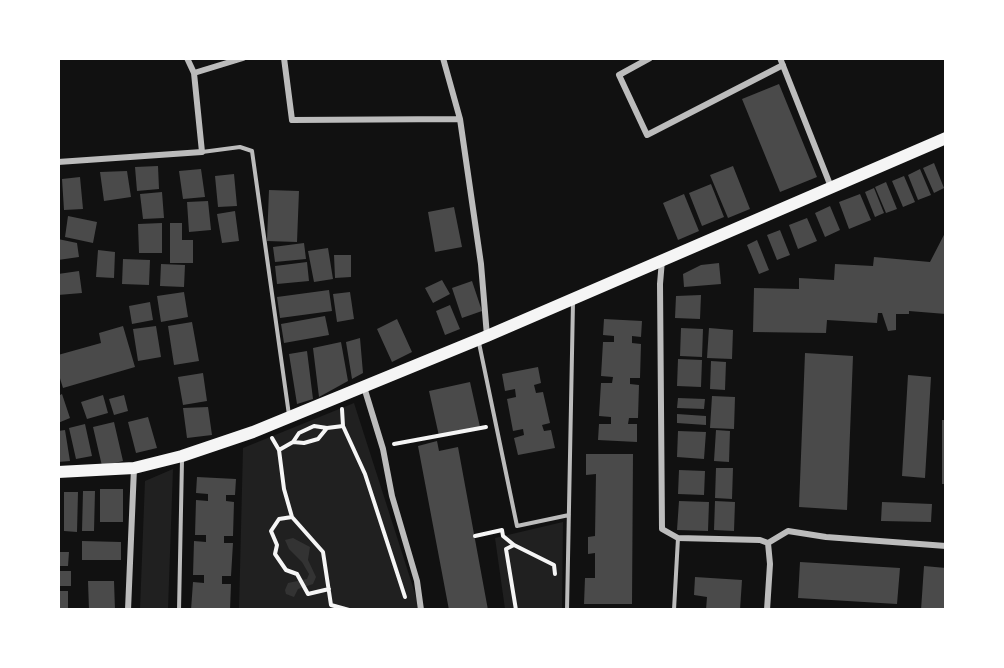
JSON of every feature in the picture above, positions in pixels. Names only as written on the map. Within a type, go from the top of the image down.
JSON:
[{"type":"main road","points":[[58,472],[134,468],[225,442],[482,338],[945,138]]},
{"type":"street","points":[[58,162],[202,152],[194,73],[187,58]]},
{"type":"street","points":[[194,73],[243,58]]},
{"type":"street","points":[[284,58],[292,120],[460,119]]},
{"type":"street","points":[[443,58],[460,119],[481,264],[482,338]]},
{"type":"street","points":[[650,58],[619,75],[647,135],[781,62],[831,187]]},
{"type":"street","points":[[662,259],[660,284],[662,529],[678,538],[760,540],[768,543]]},
{"type":"street","points":[[363,385],[383,449],[392,496],[417,581],[421,609]]},
{"type":"street","points":[[128,609],[134,468]]},
{"type":"street","points":[[768,543],[788,531],[826,537],[945,546]]},
{"type":"street","points":[[767,609],[770,564],[768,543]]},
{"type":"lane","points":[[202,152],[240,147],[252,151],[289,417]]},
{"type":"lane","points":[[567,609],[573,298]]},
{"type":"lane","points":[[482,338],[496,426],[517,526],[568,514]]},
{"type":"lane","points":[[178,609],[182,456]]},
{"type":"lane","points":[[674,609],[678,538]]},
{"type":"path","points":[[342,394],[343,426],[365,474],[407,601]]},
{"type":"path","points":[[266,426],[279,450],[284,489],[292,517],[323,552],[331,605],[336,608],[349,609]]},
{"type":"path","points":[[279,450],[293,442],[299,433],[314,426],[327,428],[343,426]]},
{"type":"path","points":[[394,444],[496,426]]},
{"type":"path","points":[[293,442],[304,443],[318,439],[327,428]]},
{"type":"path","points":[[292,517],[279,519],[271,531],[277,545],[275,554],[286,570],[297,574],[308,594],[329,589]]},
{"type":"path","points":[[475,536],[517,526]]},
{"type":"path","points":[[502,530],[503,536],[514,545],[554,565],[555,583]]},
{"type":"path","points":[[514,545],[506,549],[516,609]]},
{"type":"shaded area","points":[[354,403],[420,609],[239,610],[243,448]]},
{"type":"shaded area","points":[[173,469],[168,609],[140,609],[145,481]]},
{"type":"shaded area","points":[[563,522],[562,609],[505,609],[495,538]]},
{"type":"shaded area","points":[[293,538],[310,547],[308,560],[316,577],[313,584],[298,589],[294,597],[286,594],[288,583],[307,579],[309,574],[302,562],[289,549],[285,540]]},
{"type":"building","points":[[779,84],[817,177],[780,192],[742,99]]},
{"type":"building","points":[[934,163],[944,188],[934,193],[923,168]]},
{"type":"building","points":[[158,166],[159,189],[137,191],[135,167]]},
{"type":"building","points":[[733,166],[750,209],[728,218],[710,175]]},
{"type":"building","points":[[201,169],[205,197],[183,199],[179,171]]},
{"type":"building","points":[[920,169],[931,195],[918,200],[908,175]]},
{"type":"building","points":[[127,171],[131,197],[104,201],[100,172]]},
{"type":"building","points":[[234,174],[237,206],[218,207],[215,176]]},
{"type":"building","points":[[904,176],[915,202],[903,207],[892,181]]},
{"type":"building","points":[[80,177],[83,209],[64,210],[62,179]]},
{"type":"building","points":[[886,182],[897,209],[886,213],[875,187]]},
{"type":"building","points":[[711,184],[724,217],[702,226],[689,193]]},
{"type":"building","points":[[874,188],[884,213],[875,217],[865,192]]},
{"type":"building","points":[[269,190],[299,191],[297,242],[267,241]]},
{"type":"building","points":[[162,192],[164,218],[143,219],[140,194]]},
{"type":"building","points":[[684,194],[699,231],[678,240],[663,203]]},
{"type":"building","points":[[860,194],[871,220],[849,229],[839,202]]},
{"type":"building","points":[[208,201],[211,230],[189,232],[187,202]]},
{"type":"building","points":[[830,206],[840,230],[825,237],[815,213]]},
{"type":"building","points":[[454,207],[462,247],[435,252],[428,212]]},
{"type":"building","points":[[235,211],[239,241],[222,243],[217,214]]},
{"type":"building","points":[[68,216],[97,222],[93,243],[65,237]]},
{"type":"building","points":[[807,218],[817,241],[798,249],[789,225]]},
{"type":"building","points":[[162,223],[162,253],[139,253],[138,224]]},
{"type":"building","points":[[170,223],[182,223],[182,240],[193,240],[193,263],[170,263]]},
{"type":"building","points":[[780,230],[790,255],[777,260],[767,235]]},
{"type":"building","points":[[946,231],[946,314],[909,311],[909,314],[896,314],[896,330],[888,331],[882,313],[878,313],[877,323],[827,320],[826,333],[753,332],[754,288],[799,289],[799,278],[834,280],[835,264],[873,266],[874,257],[930,262]]},
{"type":"building","points":[[58,239],[77,243],[79,257],[58,260]]},
{"type":"building","points":[[757,240],[769,270],[759,274],[747,245]]},
{"type":"building","points":[[304,243],[306,259],[275,262],[273,247]]},
{"type":"building","points":[[328,248],[333,279],[314,282],[308,251]]},
{"type":"building","points":[[98,250],[115,252],[114,278],[96,277]]},
{"type":"building","points":[[334,255],[351,255],[351,277],[335,278]]},
{"type":"building","points":[[123,259],[150,260],[149,285],[122,284]]},
{"type":"building","points":[[307,262],[309,281],[277,284],[275,266]]},
{"type":"building","points":[[719,263],[721,284],[684,287],[683,274],[701,265]]},
{"type":"building","points":[[161,264],[185,265],[184,287],[160,286]]},
{"type":"building","points":[[79,271],[82,293],[58,295],[58,274]]},
{"type":"building","points":[[442,280],[450,294],[433,303],[425,288]]},
{"type":"building","points":[[472,281],[482,311],[462,318],[452,288]]},
{"type":"building","points":[[329,290],[332,311],[280,318],[277,297]]},
{"type":"building","points":[[184,292],[188,317],[161,322],[157,296]]},
{"type":"building","points":[[350,292],[354,319],[337,322],[333,294]]},
{"type":"building","points":[[701,295],[700,319],[675,318],[676,296]]},
{"type":"building","points":[[150,302],[153,320],[132,324],[129,306]]},
{"type":"building","points":[[450,305],[460,329],[445,335],[436,311]]},
{"type":"building","points":[[325,316],[329,335],[284,343],[281,324]]},
{"type":"building","points":[[397,319],[412,352],[392,362],[377,329]]},
{"type":"building","points":[[604,319],[642,321],[641,337],[632,336],[632,343],[641,344],[640,378],[630,378],[630,384],[639,385],[638,418],[629,418],[628,424],[637,424],[637,442],[598,440],[599,424],[611,424],[611,417],[599,416],[601,383],[612,383],[613,377],[601,376],[603,342],[614,342],[614,336],[603,335]]},
{"type":"building","points":[[192,322],[199,361],[174,365],[168,326]]},
{"type":"building","points":[[123,326],[135,367],[63,388],[58,372],[58,355],[101,343],[99,333]]},
{"type":"building","points":[[156,326],[161,357],[138,361],[133,329]]},
{"type":"building","points":[[681,328],[703,329],[702,357],[680,356]]},
{"type":"building","points":[[709,328],[733,330],[732,359],[707,358]]},
{"type":"building","points":[[360,338],[363,373],[352,379],[346,342]]},
{"type":"building","points":[[341,342],[348,381],[319,397],[313,348]]},
{"type":"building","points":[[307,351],[313,399],[297,404],[289,354]]},
{"type":"building","points":[[805,353],[853,356],[847,510],[799,507]]},
{"type":"building","points":[[678,359],[702,360],[701,387],[677,386]]},
{"type":"building","points":[[711,361],[726,362],[725,390],[710,389]]},
{"type":"building","points":[[538,367],[541,383],[534,385],[536,393],[543,392],[550,423],[542,425],[544,431],[551,430],[555,448],[518,455],[514,438],[524,435],[523,429],[513,431],[507,399],[516,397],[515,389],[505,391],[502,374]]},
{"type":"building","points":[[203,373],[207,401],[183,405],[178,377]]},
{"type":"building","points":[[908,375],[931,377],[925,478],[902,476]]},
{"type":"building","points":[[470,382],[480,427],[439,436],[429,391]]},
{"type":"building","points":[[62,394],[70,418],[58,423],[58,396]]},
{"type":"building","points":[[103,395],[108,413],[87,419],[81,402]]},
{"type":"building","points":[[124,395],[128,411],[114,415],[109,399]]},
{"type":"building","points":[[712,396],[735,397],[734,429],[710,428]]},
{"type":"building","points":[[678,398],[705,399],[704,409],[677,408]]},
{"type":"building","points":[[208,407],[212,435],[187,438],[183,408]]},
{"type":"building","points":[[677,414],[706,416],[706,425],[677,423]]},
{"type":"building","points":[[148,417],[157,448],[136,453],[128,422]]},
{"type":"building","points":[[942,420],[946,420],[946,484],[942,484]]},
{"type":"building","points":[[114,422],[123,461],[102,466],[93,427]]},
{"type":"building","points":[[85,424],[92,456],[76,459],[69,428]]},
{"type":"building","points":[[65,430],[70,461],[58,462],[58,431]]},
{"type":"building","points":[[716,430],[730,431],[729,462],[714,461]]},
{"type":"building","points":[[678,431],[706,432],[704,459],[677,457]]},
{"type":"building","points":[[437,441],[439,451],[458,447],[488,610],[449,610],[418,446]]},
{"type":"building","points":[[586,454],[633,454],[632,604],[584,604],[585,578],[595,578],[595,553],[588,554],[588,537],[595,536],[596,474],[586,475]]},
{"type":"building","points":[[716,468],[733,468],[732,499],[715,498]]},
{"type":"building","points":[[679,470],[705,471],[704,495],[678,494]]},
{"type":"building","points":[[197,477],[236,479],[235,495],[226,495],[226,501],[234,502],[233,536],[224,536],[224,543],[233,543],[231,576],[222,576],[222,584],[231,584],[230,610],[191,610],[193,582],[204,583],[204,575],[193,575],[194,541],[206,542],[206,535],[195,535],[196,500],[208,501],[208,494],[196,493]]},
{"type":"building","points":[[100,489],[123,489],[123,522],[100,522]]},
{"type":"building","points":[[83,491],[95,491],[94,531],[82,531]]},
{"type":"building","points":[[64,492],[78,492],[77,532],[64,531]]},
{"type":"building","points":[[679,501],[709,502],[708,531],[677,530]]},
{"type":"building","points":[[715,501],[735,502],[734,531],[714,530]]},
{"type":"building","points":[[882,502],[932,504],[931,522],[881,521]]},
{"type":"building","points":[[82,541],[121,542],[121,560],[82,560]]},
{"type":"building","points":[[58,552],[69,552],[68,566],[58,566]]},
{"type":"building","points":[[800,562],[900,568],[897,604],[798,598]]},
{"type":"building","points":[[924,566],[946,568],[946,610],[921,610]]},
{"type":"building","points":[[58,571],[71,571],[71,586],[58,586]]},
{"type":"building","points":[[695,577],[742,580],[740,610],[706,610],[707,597],[694,595]]},
{"type":"building","points":[[88,581],[114,581],[115,610],[89,610]]},
{"type":"building","points":[[58,591],[68,591],[68,609],[58,609]]}]
